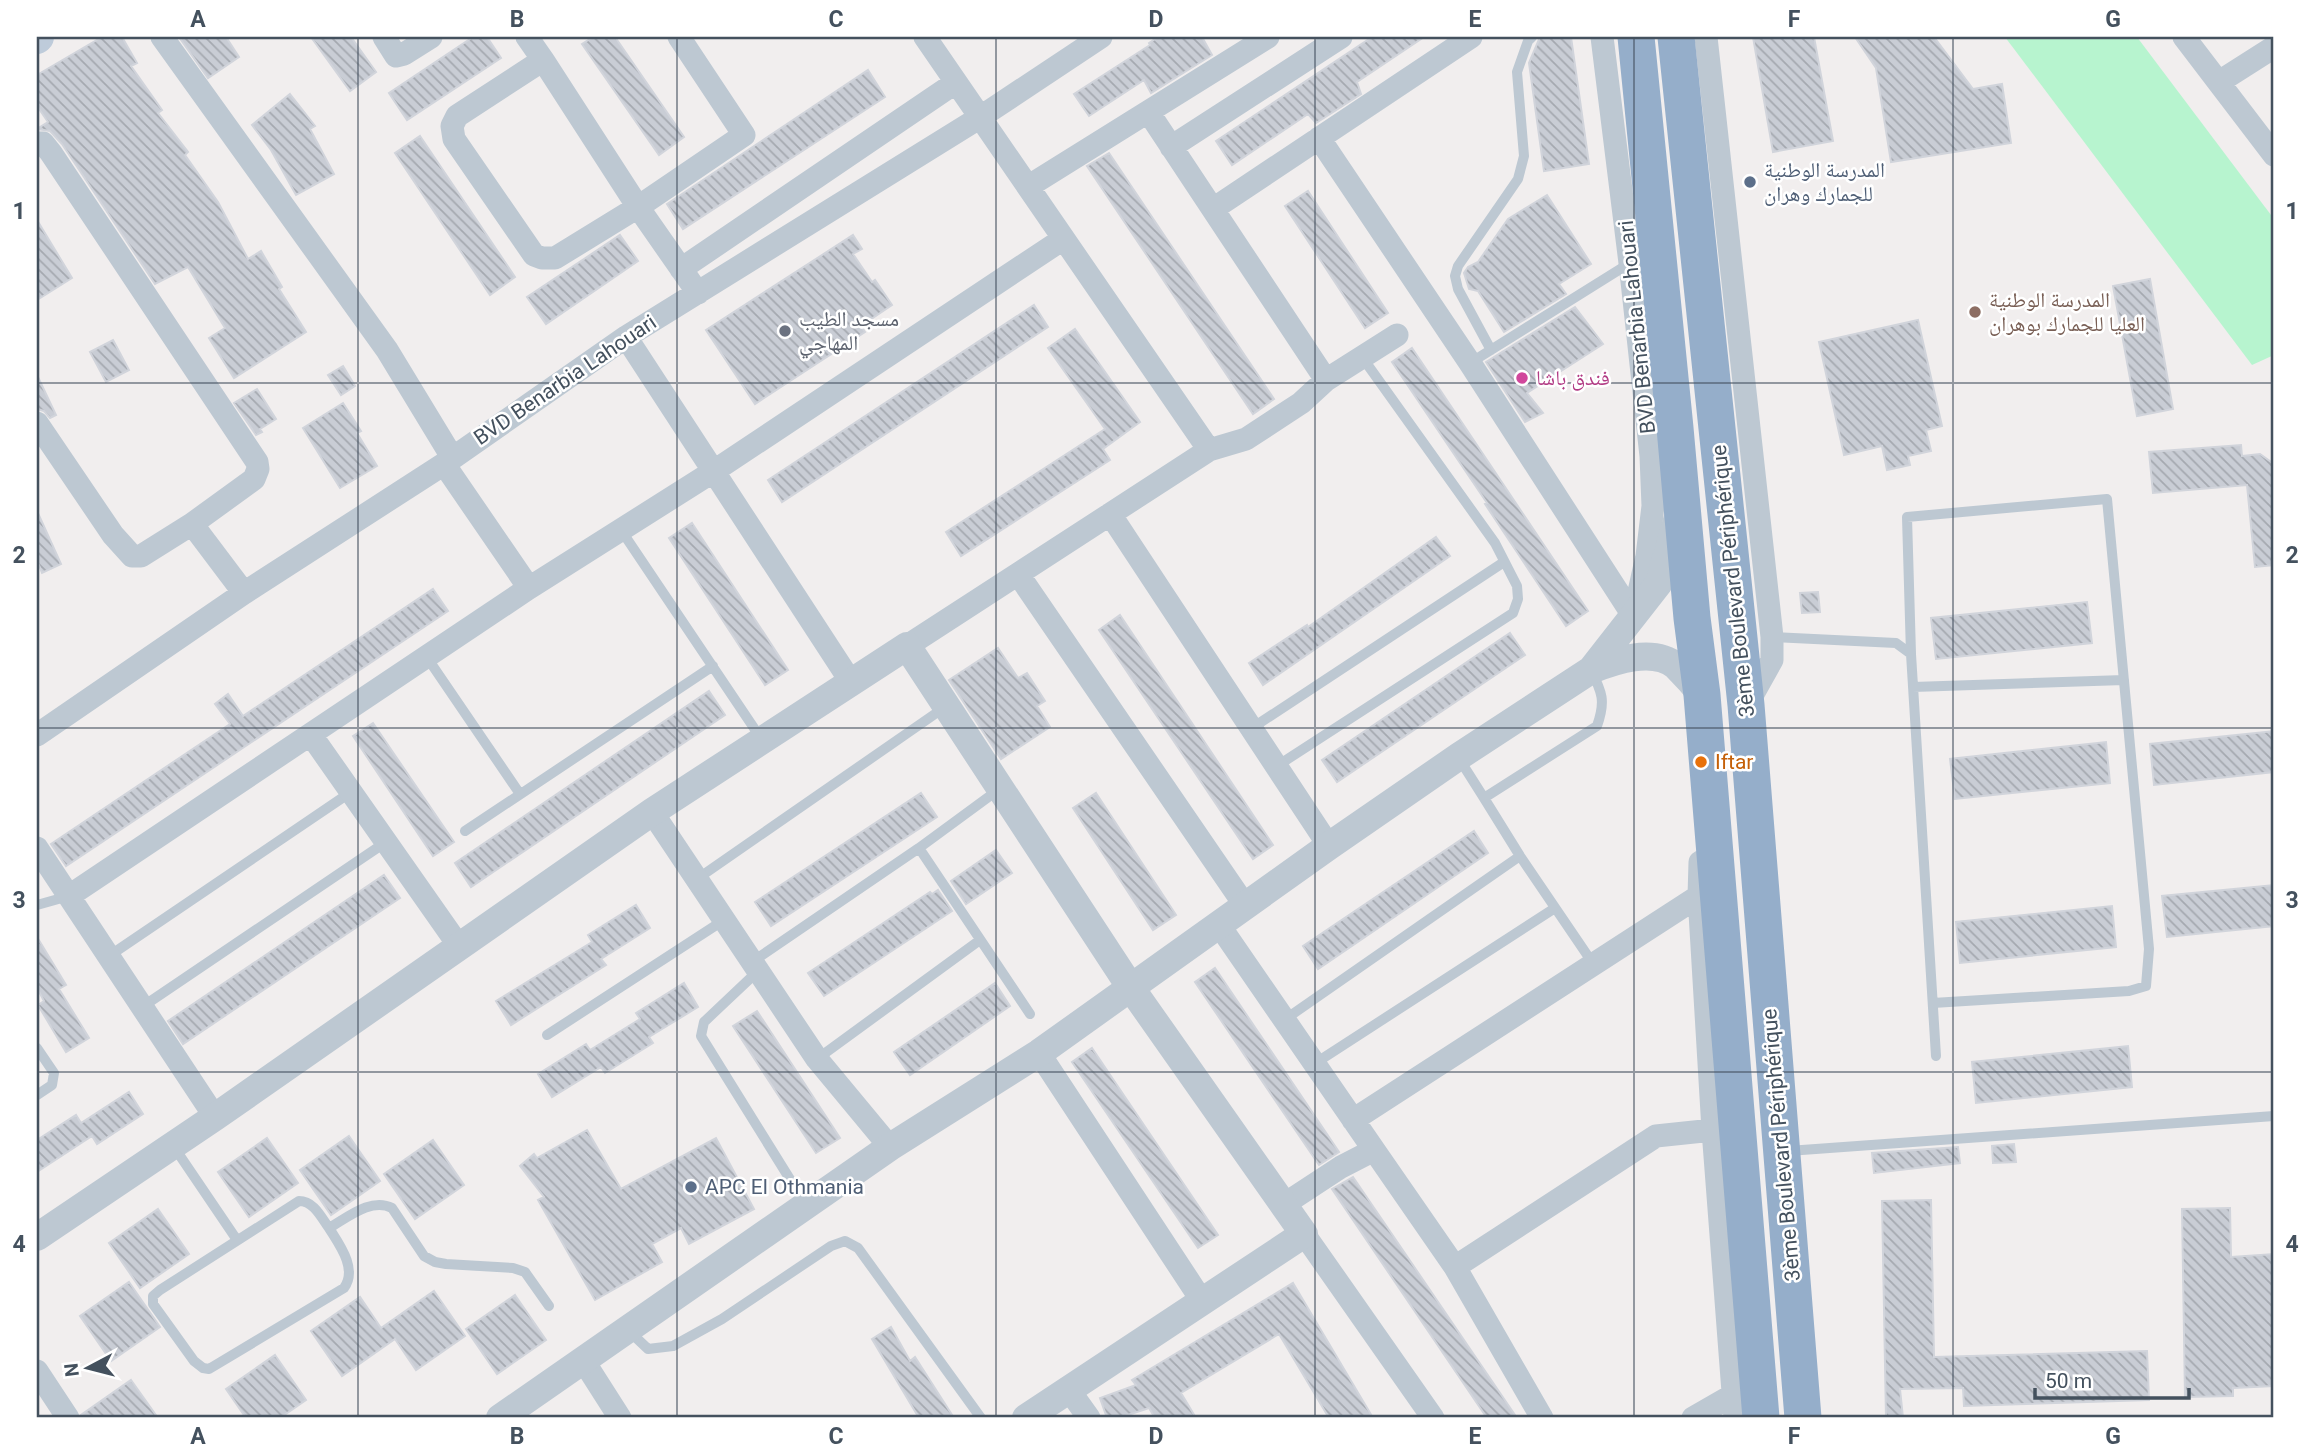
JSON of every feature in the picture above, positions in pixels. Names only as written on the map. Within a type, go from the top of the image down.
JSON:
[{"type":"highway","name":"3ème Boulevard Périphérique","points":[[1636,37],[1692,618],[1702,695],[1762,1418]]},
{"type":"highway","name":"3ème Boulevard Périphérique","points":[[1676,37],[1746,705],[1803,1418]]},
{"type":"street","points":[[162,37],[387,350],[448,460],[529,588]]},
{"type":"street","points":[[384,37],[396,55],[404,54],[431,37]]},
{"type":"street","points":[[527,37],[638,207],[698,293]]},
{"type":"street","points":[[543,60],[457,117],[452,126],[454,139],[534,255],[555,258],[638,207],[744,135],[679,37]]},
{"type":"street","points":[[925,37],[1209,450]]},
{"type":"street","name":"BVD Benarbia Lahouari","points":[[37,735],[244,593],[448,460],[626,337],[979,118],[1101,37]]},
{"type":"street","points":[[1029,186],[1268,37]]},
{"type":"street","points":[[1171,147],[1341,37]]},
{"type":"street","points":[[1213,209],[1471,37]]},
{"type":"street","name":"BVD Benarbia Lahouari","points":[[1602,37],[1651,456],[1653,506],[1647,556],[1634,617]]},
{"type":"street","points":[[1706,37],[1772,637],[1772,660],[1746,705]]},
{"type":"street","points":[[2184,37],[2274,155]]},
{"type":"street","points":[[2219,82],[2274,47]]},
{"type":"street","points":[[681,268],[955,83]]},
{"type":"street","points":[[1149,113],[1326,380]]},
{"type":"street","points":[[1319,138],[1470,363],[1634,617]]},
{"type":"street","points":[[37,143],[43,143],[51,153],[257,462],[258,469],[254,480],[192,524],[141,556],[132,556],[113,535],[37,423]]},
{"type":"street","points":[[69,896],[426,656],[714,471],[1063,239]]},
{"type":"street","points":[[37,1237],[215,1117],[652,812],[1209,450],[1246,439],[1301,403],[1326,380],[1397,335]]},
{"type":"street","points":[[626,337],[851,682]]},
{"type":"street","points":[[1591,670],[1659,583],[1682,504]]},
{"type":"street","points":[[1110,514],[1329,846]]},
{"type":"street","points":[[192,524],[244,593]]},
{"type":"street","points":[[1018,574],[1245,907]]},
{"type":"street","points":[[907,646],[1131,988],[1433,1418]]},
{"type":"street","points":[[500,1418],[890,1147],[1039,1053],[1329,846],[1591,670],[1613,661],[1646,656],[1673,664],[1702,695]]},
{"type":"street","points":[[311,735],[459,946]]},
{"type":"street","points":[[1693,1418],[1734,1407],[1699,896],[1700,843],[1710,793]]},
{"type":"street","points":[[652,812],[817,1059],[890,1147]]},
{"type":"street","points":[[37,848],[215,1117]]},
{"type":"street","points":[[1353,1120],[1699,896]]},
{"type":"street","points":[[1219,925],[1455,1267],[1542,1418]]},
{"type":"street","points":[[1039,1053],[1202,1301]]},
{"type":"street","points":[[1455,1267],[1656,1136],[1713,1130]]},
{"type":"street","points":[[1283,1205],[1341,1167],[1374,1150]]},
{"type":"street","points":[[1026,1418],[1304,1234]]},
{"type":"street","points":[[583,1360],[620,1418]]},
{"type":"street","points":[[37,1371],[68,1418]]},
{"type":"street","points":[[1069,1390],[1089,1418]]},
{"type":"lane","points":[[1491,350],[1458,289],[1455,276],[1458,266],[1518,179],[1524,156],[1517,72],[1528,41],[1532,37]]},
{"type":"lane","points":[[1470,363],[1630,262]]},
{"type":"lane","points":[[1277,766],[1513,612],[1518,599],[1517,586],[1495,543],[1362,357]]},
{"type":"lane","points":[[1933,1003],[2129,991],[2146,986],[2149,949],[2107,499],[1907,517],[1911,654],[1936,1056]]},
{"type":"lane","points":[[621,530],[762,740]]},
{"type":"lane","points":[[1252,728],[1504,562]]},
{"type":"lane","points":[[1772,637],[1896,643],[1911,654]]},
{"type":"lane","points":[[426,656],[520,794]]},
{"type":"lane","points":[[465,831],[713,666]]},
{"type":"lane","points":[[1484,798],[1597,726],[1603,710],[1601,691],[1591,670]]},
{"type":"lane","points":[[1913,687],[2124,680]]},
{"type":"lane","points":[[697,879],[947,706]]},
{"type":"lane","points":[[1458,757],[1520,856],[1594,965]]},
{"type":"lane","points":[[806,1205],[701,1036],[704,1023],[755,967],[1000,788]]},
{"type":"lane","points":[[109,956],[351,792]]},
{"type":"lane","points":[[142,1006],[386,842]]},
{"type":"lane","points":[[919,848],[1030,1014]]},
{"type":"lane","points":[[1284,1020],[1520,856]]},
{"type":"lane","points":[[37,905],[69,896]]},
{"type":"lane","points":[[1314,1064],[1555,908]]},
{"type":"lane","points":[[547,1035],[724,920]]},
{"type":"lane","points":[[817,1059],[980,940]]},
{"type":"lane","points":[[37,1048],[54,1073],[52,1085],[37,1095]]},
{"type":"lane","points":[[1782,1152],[2274,1116]]},
{"type":"lane","points":[[173,1145],[237,1240]]},
{"type":"lane","points":[[299,1201],[312,1205],[329,1228],[348,1262],[348,1283],[344,1288],[209,1369],[194,1362],[153,1304],[153,1296],[160,1290],[299,1201]]},
{"type":"lane","points":[[329,1228],[374,1203],[385,1204],[391,1208],[424,1256],[446,1264],[513,1268],[525,1272],[549,1306]]},
{"type":"lane","points":[[626,1329],[648,1349],[673,1346],[722,1319],[831,1246],[845,1241],[858,1248],[981,1418]]},
{"type":"green space","points":[[2005,37],[2137,37],[2274,219],[2274,355],[2252,365]]},
{"type":"building","points":[[102,37],[122,37],[137,63],[131,66],[162,110],[158,113],[188,152],[185,155],[218,202],[248,259],[261,251],[282,287],[279,289],[306,332],[234,378],[209,338],[225,328],[188,267],[155,284],[62,144],[50,131],[37,129],[48,122],[37,106],[37,75]]},
{"type":"building","points":[[179,37],[226,37],[239,57],[208,78]]},
{"type":"building","points":[[311,37],[351,37],[376,72],[350,91]]},
{"type":"building","points":[[473,37],[487,37],[501,58],[407,120],[389,93]]},
{"type":"building","points":[[593,37],[615,37],[684,137],[659,155],[582,44]]},
{"type":"building","points":[[1158,37],[1202,37],[1212,55],[1151,93],[1144,80],[1089,116],[1074,94],[1150,45],[1149,43]]},
{"type":"building","points":[[1372,37],[1424,37],[1357,82],[1361,94],[1316,123],[1308,114],[1232,165],[1216,141]]},
{"type":"building","points":[[1540,37],[1571,37],[1589,164],[1544,171],[1529,63]]},
{"type":"building","points":[[1753,37],[1814,37],[1833,141],[1773,152]]},
{"type":"building","points":[[1855,37],[1934,37],[1973,89],[2002,84],[2011,143],[1891,162],[1876,68]]},
{"type":"building","points":[[868,70],[885,97],[683,229],[667,204]]},
{"type":"building","points":[[290,94],[315,126],[310,129],[334,174],[296,195],[271,150],[252,125]]},
{"type":"building","points":[[420,136],[515,277],[490,295],[395,153]]},
{"type":"building","points":[[1109,153],[1274,399],[1253,414],[1087,166]]},
{"type":"building","points":[[1308,191],[1388,313],[1365,328],[1285,206]]},
{"type":"building","points":[[1547,195],[1591,264],[1559,284],[1566,294],[1504,332],[1478,291],[1469,289],[1464,273],[1468,267],[1478,262],[1508,219]]},
{"type":"building","points":[[37,220],[72,278],[37,300]]},
{"type":"building","points":[[620,235],[638,261],[546,324],[527,297]]},
{"type":"building","name":"مسجد الطيب المهاجي","points":[[853,235],[862,249],[853,254],[892,305],[861,326],[865,332],[755,404],[706,330]]},
{"type":"building","points":[[2150,279],[2173,409],[2137,416],[2113,286]]},
{"type":"building","points":[[1034,305],[1048,327],[782,502],[768,480]]},
{"type":"building","name":"فندق باشا","points":[[1575,307],[1603,344],[1527,393],[1543,413],[1525,422],[1486,362]]},
{"type":"building","points":[[1918,320],[1942,426],[1926,430],[1931,451],[1908,456],[1910,465],[1887,470],[1882,446],[1844,455],[1819,342]]},
{"type":"building","points":[[1075,329],[1140,422],[1103,449],[1110,460],[961,556],[946,532],[1105,429],[1048,348]]},
{"type":"building","points":[[113,340],[129,370],[106,382],[90,352]]},
{"type":"building","points":[[1412,348],[1588,611],[1566,626],[1392,362]]},
{"type":"building","points":[[343,366],[355,386],[341,395],[328,375]]},
{"type":"building","points":[[37,375],[56,415],[50,418],[44,411],[37,409]]},
{"type":"building","points":[[257,389],[276,419],[260,429],[262,432],[256,435],[234,403]]},
{"type":"building","points":[[343,403],[361,431],[357,433],[377,466],[340,488],[303,428]]},
{"type":"building","points":[[2241,445],[2242,456],[2260,454],[2274,464],[2274,565],[2255,567],[2247,485],[2153,493],[2149,452]]},
{"type":"building","points":[[37,511],[61,564],[42,573],[37,560]]},
{"type":"building","points":[[692,523],[788,670],[765,685],[669,538]]},
{"type":"building","points":[[1436,537],[1450,556],[1263,685],[1249,663],[1307,625],[1308,627]]},
{"type":"building","points":[[433,589],[448,611],[66,866],[51,844],[230,724],[215,704],[228,694],[243,716]]},
{"type":"building","points":[[1818,592],[1820,612],[1802,613],[1800,593]]},
{"type":"building","points":[[2087,602],[2092,643],[1936,659],[1931,618]]},
{"type":"building","points":[[1120,615],[1273,845],[1253,859],[1099,630]]},
{"type":"building","points":[[1510,633],[1525,655],[1337,782],[1322,760]]},
{"type":"building","points":[[998,648],[1018,678],[1027,673],[1045,701],[1037,706],[1050,727],[1001,759],[949,680]]},
{"type":"building","points":[[709,691],[725,715],[471,887],[455,863]]},
{"type":"building","points":[[373,723],[454,842],[433,856],[353,736]]},
{"type":"building","points":[[2274,731],[2274,772],[2154,785],[2150,744]]},
{"type":"building","points":[[2106,742],[2110,783],[1955,799],[1950,759]]},
{"type":"building","points":[[921,793],[937,817],[771,926],[755,902]]},
{"type":"building","points":[[1096,793],[1176,915],[1153,930],[1073,808]]},
{"type":"building","points":[[1474,831],[1488,853],[1318,969],[1303,946]]},
{"type":"building","points":[[996,850],[1012,873],[966,904],[951,881]]},
{"type":"building","points":[[384,875],[400,898],[183,1044],[168,1021]]},
{"type":"building","points":[[2274,885],[2274,926],[2167,937],[2162,896]]},
{"type":"building","points":[[938,890],[952,911],[824,996],[808,973],[930,892],[932,894]]},
{"type":"building","points":[[636,905],[650,928],[601,959],[606,965],[511,1025],[496,1001],[592,942],[588,935]]},
{"type":"building","points":[[2112,906],[2116,947],[1960,963],[1956,922]]},
{"type":"building","points":[[37,937],[66,985],[59,989],[89,1038],[66,1052],[38,1005],[44,1001],[37,988]]},
{"type":"building","points":[[1215,968],[1339,1152],[1319,1165],[1195,982]]},
{"type":"building","points":[[684,983],[698,1007],[649,1037],[653,1043],[605,1073],[601,1067],[552,1097],[538,1074],[586,1044],[590,1050],[640,1019],[636,1013]]},
{"type":"building","points":[[995,983],[1010,1006],[910,1075],[894,1052]]},
{"type":"building","points":[[757,1011],[840,1138],[816,1153],[733,1026]]},
{"type":"building","points":[[2128,1046],[2132,1087],[1976,1103],[1972,1062]]},
{"type":"building","points":[[1092,1048],[1218,1235],[1198,1248],[1072,1062]]},
{"type":"building","points":[[129,1092],[143,1114],[97,1144],[92,1136],[37,1172],[37,1140],[76,1115],[81,1123]]},
{"type":"building","points":[[587,1130],[621,1189],[716,1138],[754,1209],[689,1244],[681,1228],[652,1244],[662,1262],[595,1300],[538,1200],[544,1197],[520,1166],[534,1154],[537,1158]]},
{"type":"building","points":[[349,1136],[380,1181],[331,1215],[300,1170]]},
{"type":"building","points":[[267,1138],[298,1183],[249,1217],[218,1172]]},
{"type":"building","points":[[433,1140],[464,1185],[415,1219],[384,1174]]},
{"type":"building","points":[[2014,1144],[2016,1162],[1993,1163],[1992,1146]]},
{"type":"building","points":[[1958,1147],[1960,1163],[1874,1173],[1872,1153]]},
{"type":"building","points":[[1353,1177],[1517,1418],[1487,1418],[1332,1189]]},
{"type":"building","points":[[1931,1200],[1934,1357],[2147,1351],[2149,1400],[1964,1406],[1963,1388],[1900,1389],[1903,1418],[1886,1418],[1882,1201]]},
{"type":"building","points":[[2230,1208],[2231,1257],[2274,1254],[2274,1386],[2233,1388],[2233,1396],[2185,1397],[2182,1209]]},
{"type":"building","points":[[158,1209],[189,1254],[140,1288],[109,1243]]},
{"type":"building","points":[[129,1282],[160,1327],[111,1361],[80,1316]]},
{"type":"building","points":[[1293,1283],[1373,1418],[1329,1418],[1279,1334],[1181,1393],[1196,1418],[1155,1418],[1149,1408],[1119,1418],[1107,1418],[1100,1398],[1136,1385],[1132,1380]]},
{"type":"building","points":[[434,1291],[465,1336],[416,1370],[395,1339],[342,1376],[311,1331],[360,1297],[381,1328]]},
{"type":"building","points":[[515,1295],[546,1340],[497,1374],[466,1329]]},
{"type":"building","points":[[891,1327],[910,1361],[915,1357],[954,1418],[919,1418],[872,1339]]},
{"type":"building","points":[[275,1355],[306,1400],[280,1418],[246,1418],[226,1389]]},
{"type":"building","points":[[131,1380],[158,1418],[82,1418],[81,1415]]},
{"type":"place","name":"المدرسة الوطنية للجمارك وهران","points":[[1750,182]]},
{"type":"place","name":"المدرسة الوطنية العليا للجمارك بوهران","points":[[1975,312]]},
{"type":"place","name":"مسجد الطيب المهاجي","points":[[785,331]]},
{"type":"place","name":"فندق باشا","points":[[1522,378]]},
{"type":"place","name":"Iftar","points":[[1701,762]]},
{"type":"place","name":"APC El Othmania","points":[[691,1187]]}]
